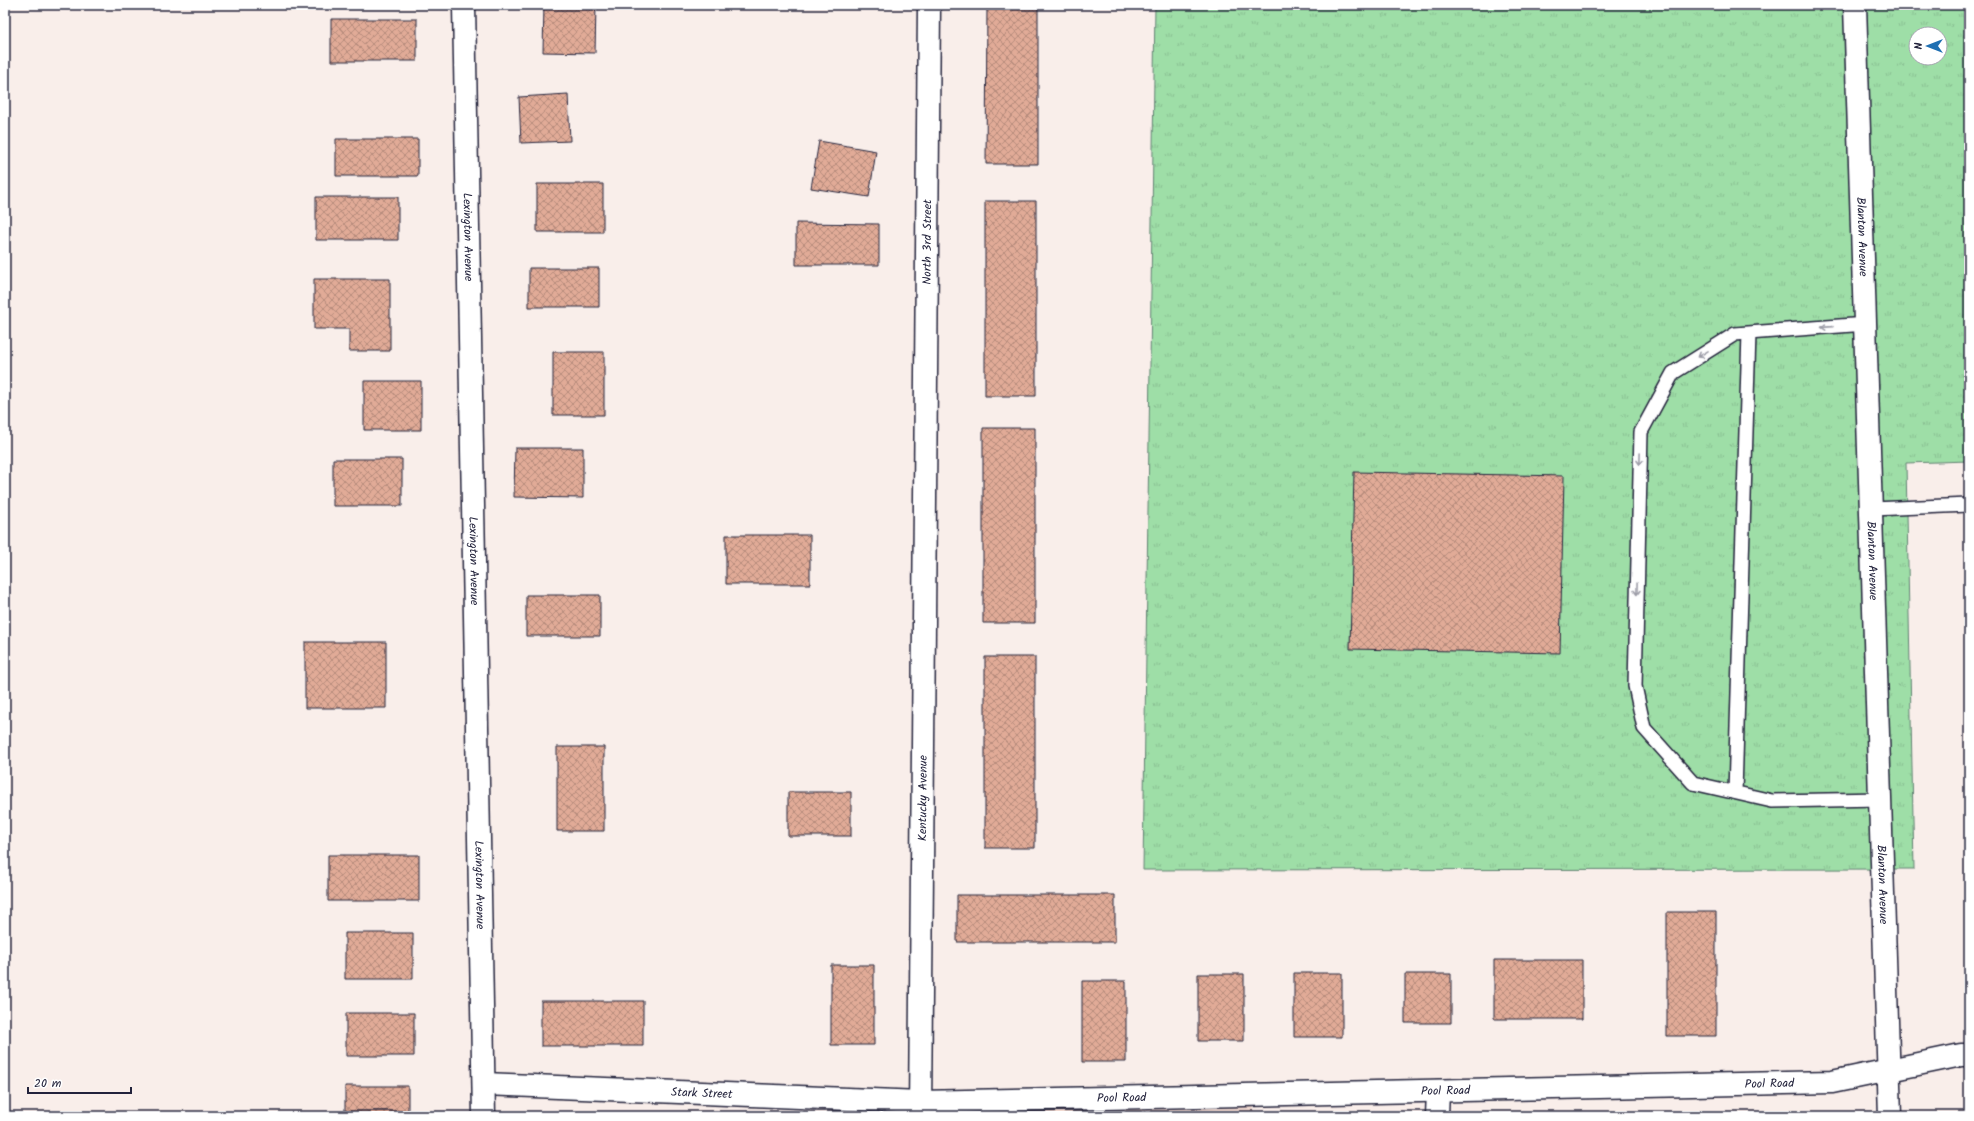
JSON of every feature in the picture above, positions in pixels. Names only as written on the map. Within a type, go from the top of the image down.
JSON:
[{"type":"street","name":"Lexington Avenue","points":[[464,5],[484,1116]]},
{"type":"street","name":"North 3rd Street","points":[[925,479],[929,5]]},
{"type":"street","name":"Blanton Avenue","points":[[1855,5],[1882,799],[1890,1116]]},
{"type":"street","name":"Kentucky Avenue","points":[[920,1109],[925,479]]},
{"type":"street","name":"Pool Road","points":[[920,1109],[1438,1091],[1832,1082],[1961,1055],[1969,1055]]},
{"type":"street","name":"Stark Street","points":[[484,1084],[920,1109]]},
{"type":"street","points":[[1437,1116],[1438,1091]]},
{"type":"lane","points":[[1866,324],[1735,334],[1673,373],[1641,432],[1635,686],[1644,728],[1693,783],[1772,801],[1882,799]]},
{"type":"lane","points":[[1735,792],[1749,333]]},
{"type":"lane","points":[[1872,510],[1969,505]]},
{"type":"shaded area","points":[[1253,1089],[1254,1116],[919,1116],[919,1094]]},
{"type":"green space","points":[[1155,5],[1969,5],[1969,461],[1906,463],[1914,869],[1143,870]]},
{"type":"building","points":[[544,5],[596,5],[595,53],[543,52]]},
{"type":"building","points":[[987,5],[1038,5],[1038,164],[986,164]]},
{"type":"building","points":[[331,19],[417,19],[417,61],[331,61]]},
{"type":"building","points":[[568,94],[570,141],[521,143],[519,97]]},
{"type":"building","points":[[336,139],[418,139],[418,176],[336,176]]},
{"type":"building","points":[[819,141],[876,151],[869,197],[811,188]]},
{"type":"building","points":[[537,184],[603,184],[603,232],[537,232]]},
{"type":"building","points":[[316,197],[398,197],[398,240],[316,240]]},
{"type":"building","points":[[985,201],[1036,201],[1036,396],[985,396]]},
{"type":"building","points":[[796,223],[879,224],[879,265],[796,265]]},
{"type":"building","points":[[529,268],[599,268],[599,307],[529,307]]},
{"type":"building","points":[[314,279],[390,279],[390,351],[349,351],[349,329],[314,329]]},
{"type":"building","points":[[553,352],[604,352],[604,415],[553,415]]},
{"type":"building","points":[[364,381],[421,381],[421,430],[364,430]]},
{"type":"building","points":[[983,428],[1035,428],[1035,623],[983,623]]},
{"type":"building","points":[[515,448],[583,448],[583,498],[514,497]]},
{"type":"building","points":[[333,459],[402,459],[402,506],[333,506]]},
{"type":"building","points":[[1354,472],[1564,476],[1560,653],[1350,649]]},
{"type":"building","points":[[726,535],[810,535],[810,584],[726,584]]},
{"type":"building","points":[[526,595],[600,595],[600,636],[526,636]]},
{"type":"building","points":[[305,642],[386,642],[386,708],[305,708]]},
{"type":"building","points":[[985,657],[1035,657],[1035,848],[985,848]]},
{"type":"building","points":[[557,747],[604,747],[604,831],[557,831]]},
{"type":"building","points":[[788,792],[851,792],[851,836],[788,836]]},
{"type":"building","points":[[328,855],[419,855],[419,901],[328,901]]},
{"type":"building","points":[[957,895],[1115,895],[1115,942],[957,942]]},
{"type":"building","points":[[1667,912],[1716,912],[1716,1036],[1667,1036]]},
{"type":"building","points":[[345,933],[413,933],[413,979],[345,979]]},
{"type":"building","points":[[1494,960],[1582,960],[1582,1019],[1494,1019]]},
{"type":"building","points":[[831,965],[874,965],[874,1045],[831,1045]]},
{"type":"building","points":[[1294,973],[1342,973],[1342,1037],[1294,1037]]},
{"type":"building","points":[[1198,974],[1244,974],[1244,1041],[1198,1041]]},
{"type":"building","points":[[1405,974],[1451,974],[1451,1023],[1405,1023]]},
{"type":"building","points":[[1082,981],[1126,981],[1126,1062],[1082,1062]]},
{"type":"building","points":[[541,1001],[643,1001],[643,1046],[541,1046]]},
{"type":"building","points":[[346,1013],[414,1013],[414,1056],[346,1056]]},
{"type":"building","points":[[345,1086],[408,1086],[408,1116],[345,1116]]}]
